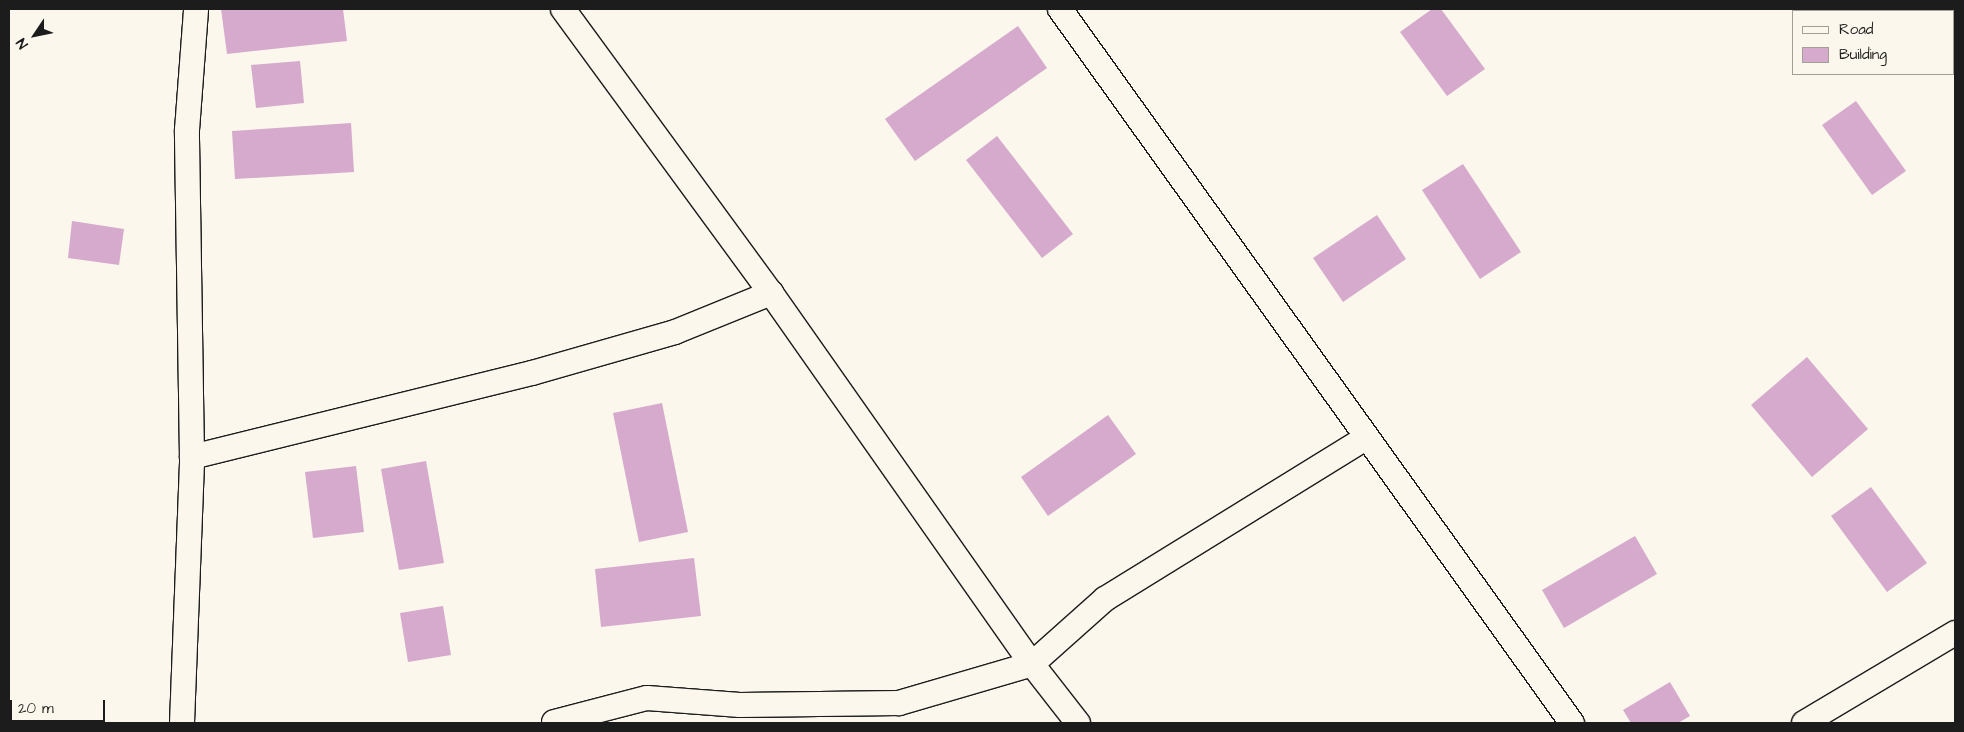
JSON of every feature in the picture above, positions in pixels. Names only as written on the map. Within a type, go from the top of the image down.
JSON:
[{"type":"street","points":[[182,723],[192,458],[187,130],[196,9]]},
{"type":"street","points":[[563,9],[771,294],[1032,664],[1078,723]]},
{"type":"street","points":[[1060,9],[1572,723]]},
{"type":"street","points":[[192,458],[532,373],[675,332],[771,294]]},
{"type":"street","points":[[551,723],[647,698],[740,705],[899,703],[1032,664],[1105,599],[1366,438]]},
{"type":"street","points":[[1804,723],[1851,698],[1955,633]]},
{"type":"building","points":[[221,9],[343,9],[347,41],[227,54]]},
{"type":"building","points":[[1432,9],[1441,9],[1485,69],[1447,96],[1400,32]]},
{"type":"building","points":[[1018,26],[1047,68],[915,161],[885,119]]},
{"type":"building","points":[[300,61],[304,103],[256,108],[251,65]]},
{"type":"building","points":[[1856,101],[1906,171],[1872,195],[1822,125]]},
{"type":"building","points":[[351,123],[354,172],[235,179],[232,131]]},
{"type":"building","points":[[997,136],[1073,234],[1042,258],[966,160]]},
{"type":"building","points":[[1463,164],[1521,252],[1480,279],[1422,190]]},
{"type":"building","points":[[1377,215],[1406,259],[1343,302],[1313,258]]},
{"type":"building","points":[[72,221],[124,229],[119,265],[68,258]]},
{"type":"building","points":[[1807,357],[1868,429],[1812,477],[1751,405]]},
{"type":"building","points":[[662,403],[688,532],[639,542],[613,413]]},
{"type":"building","points":[[1108,415],[1136,454],[1048,516],[1021,477]]},
{"type":"building","points":[[426,461],[444,563],[399,570],[381,469]]},
{"type":"building","points":[[356,466],[364,532],[313,538],[305,472]]},
{"type":"building","points":[[1871,487],[1927,563],[1887,592],[1831,516]]},
{"type":"building","points":[[1635,536],[1657,574],[1564,628],[1542,590]]},
{"type":"building","points":[[694,558],[701,616],[601,627],[595,569]]},
{"type":"building","points":[[443,606],[451,655],[408,662],[400,613]]},
{"type":"building","points":[[1670,682],[1690,716],[1678,723],[1631,723],[1623,710]]}]
